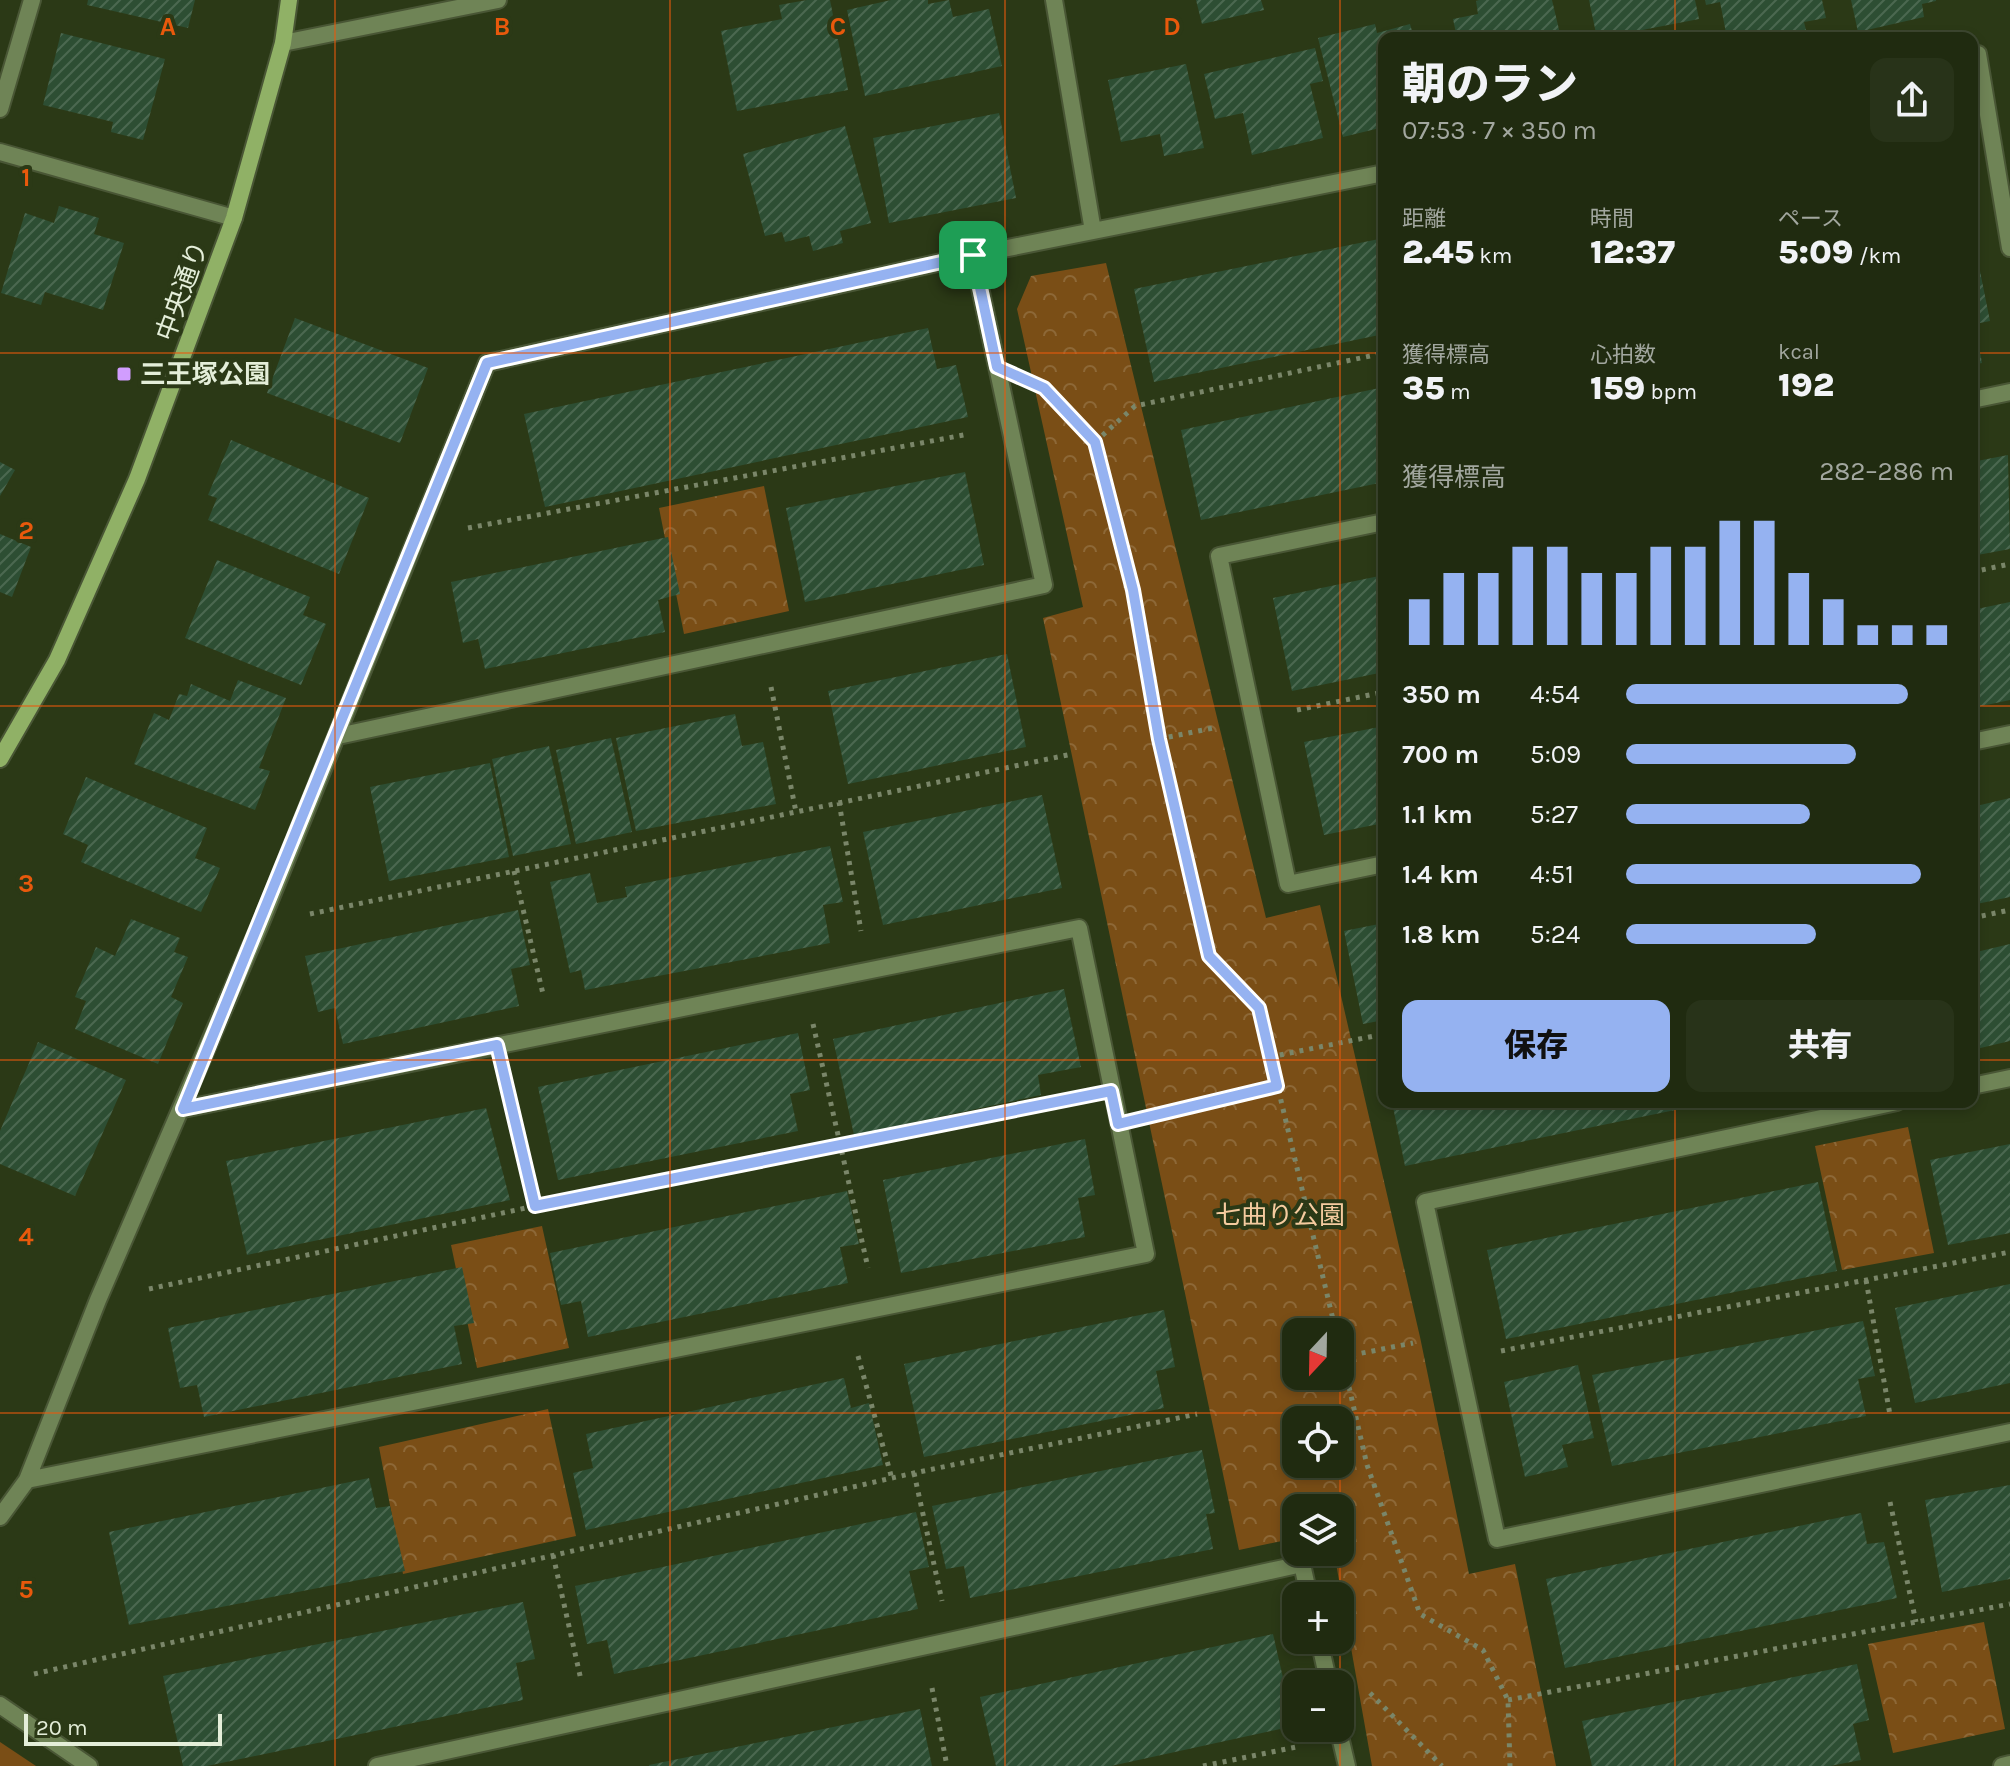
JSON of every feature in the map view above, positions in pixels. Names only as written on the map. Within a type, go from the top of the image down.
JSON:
[{"type":"street","points":[[0,109],[32,0]]},
{"type":"street","name":"中央通り","points":[[0,759],[57,660],[137,479],[234,218],[283,43],[289,0]]},
{"type":"street","points":[[283,43],[498,0]]},
{"type":"street","points":[[1054,0],[1093,231]]},
{"type":"street","points":[[1978,54],[2010,248]]},
{"type":"street","points":[[0,152],[234,218]]},
{"type":"street","points":[[0,1517],[27,1480],[98,1300],[183,1109],[338,736],[487,363],[973,255],[1378,174]]},
{"type":"street","points":[[338,736],[1044,585],[973,255]]},
{"type":"street","points":[[1978,399],[2010,392]]},
{"type":"street","points":[[1378,523],[1219,556],[1288,884],[1378,865]]},
{"type":"street","points":[[1978,741],[2010,734]]},
{"type":"street","points":[[27,1480],[1146,1254],[1079,928],[183,1109]]},
{"type":"street","points":[[1978,1085],[2010,1078]]},
{"type":"street","points":[[1869,1108],[1425,1202],[1497,1539],[2010,1432]]},
{"type":"street","points":[[377,1766],[1302,1564],[1306,1582]]},
{"type":"street","points":[[0,1705],[89,1766]]},
{"type":"street","points":[[1342,1742],[1347,1766]]},
{"type":"street","points":[[2002,1766],[2010,1764]]},
{"type":"path","points":[[1095,442],[1135,406],[1378,354]]},
{"type":"path","points":[[997,367],[1044,388],[1095,442],[1133,590],[1159,739],[1209,956],[1259,1008],[1333,1318]]},
{"type":"path","points":[[418,537],[1009,426]]},
{"type":"path","points":[[1978,571],[2010,564]]},
{"type":"path","points":[[762,645],[796,812]]},
{"type":"path","points":[[1159,739],[1378,693]]},
{"type":"path","points":[[260,925],[1072,754]]},
{"type":"path","points":[[839,802],[868,971]]},
{"type":"path","points":[[514,871],[553,1034]]},
{"type":"path","points":[[1978,917],[2010,910]]},
{"type":"path","points":[[804,983],[877,1308]]},
{"type":"path","points":[[1270,1057],[1378,1035]]},
{"type":"path","points":[[497,1045],[535,1206]]},
{"type":"path","points":[[1118,1124],[1277,1086]]},
{"type":"path","points":[[98,1300],[535,1206],[1111,1091]]},
{"type":"path","points":[[1459,1359],[2010,1252]]},
{"type":"path","points":[[1866,1280],[1889,1457],[1916,1622]]},
{"type":"path","points":[[846,1314],[892,1479]]},
{"type":"path","points":[[1354,1355],[1454,1335]]},
{"type":"path","points":[[1350,1390],[1367,1465],[1420,1614],[1483,1650],[1508,1700],[1510,1766]]},
{"type":"path","points":[[31,1675],[914,1473],[1197,1414]]},
{"type":"path","points":[[914,1473],[951,1641]]},
{"type":"path","points":[[553,1555],[590,1719]]},
{"type":"path","points":[[1508,1700],[2010,1604]]},
{"type":"path","points":[[923,1647],[947,1766]]},
{"type":"path","points":[[1331,1654],[1442,1766]]},
{"type":"path","points":[[1203,1766],[1303,1742]]},
{"type":"green space","name":"七曲り公園","points":[[1106,263],[1266,918],[1320,905],[1420,1337],[1469,1574],[1515,1564],[1556,1766],[1372,1766],[1352,1654],[1354,1582],[1339,1582],[1336,1566],[1354,1566],[1354,1494],[1282,1494],[1282,1541],[1239,1550],[1043,618],[1083,607],[1017,309],[1031,276]]},
{"type":"green space","points":[[764,486],[789,611],[684,634],[659,508]]},
{"type":"green space","points":[[1908,1127],[1934,1253],[1842,1270],[1815,1146]]},
{"type":"green space","points":[[542,1226],[569,1348],[477,1368],[451,1245]]},
{"type":"green space","points":[[548,1409],[576,1536],[403,1574],[379,1447]]},
{"type":"green space","points":[[1984,1622],[2005,1729],[1893,1753],[1868,1644]]},
{"type":"green space","points":[[0,1742],[36,1766],[0,1766]]},
{"type":"building","points":[[88,0],[195,0],[188,28],[87,5]]},
{"type":"building","points":[[830,0],[848,90],[737,111],[721,31],[782,19],[779,5]]},
{"type":"building","points":[[891,0],[928,0],[928,4],[949,0],[953,17],[989,9],[1002,66],[865,96],[847,10]]},
{"type":"building","points":[[1196,0],[1261,0],[1264,10],[1202,24]]},
{"type":"building","points":[[1552,0],[1560,32],[1456,32],[1453,19],[1478,14],[1476,1]]},
{"type":"building","points":[[1589,0],[1695,0],[1699,19],[1632,32],[1596,32]]},
{"type":"building","points":[[1705,0],[1822,0],[1826,18],[1804,22],[1806,32],[1726,32],[1720,2],[1706,5]]},
{"type":"building","points":[[1851,0],[1936,1],[1922,4],[1924,17],[1858,32]]},
{"type":"building","points":[[1375,24],[1378,33],[1378,128],[1343,137],[1318,38]]},
{"type":"building","points":[[1410,24],[1412,32],[1381,32]]},
{"type":"building","points":[[61,33],[165,59],[143,140],[111,132],[113,122],[43,105]]},
{"type":"building","points":[[1315,48],[1323,81],[1310,84],[1323,138],[1252,155],[1243,113],[1215,119],[1204,74]]},
{"type":"building","points":[[1186,64],[1204,148],[1164,156],[1160,134],[1121,142],[1108,80]]},
{"type":"building","points":[[999,113],[1016,198],[889,223],[873,138]]},
{"type":"building","points":[[845,126],[871,223],[840,231],[843,243],[813,251],[809,236],[785,242],[782,232],[765,236],[743,154]]},
{"type":"building","points":[[59,206],[99,218],[94,234],[124,243],[103,310],[45,292],[41,305],[1,293],[25,213],[54,223]]},
{"type":"building","points":[[1378,239],[1378,335],[1154,382],[1134,289]]},
{"type":"building","points":[[1978,266],[1990,321],[1978,323]]},
{"type":"building","points":[[295,318],[428,368],[400,443],[267,393]]},
{"type":"building","points":[[928,328],[937,369],[956,365],[968,417],[545,507],[524,414]]},
{"type":"building","points":[[1978,341],[1982,363],[1978,364]]},
{"type":"building","points":[[1378,388],[1378,483],[1201,520],[1181,430]]},
{"type":"building","points":[[231,440],[369,498],[339,574],[208,520],[217,498],[208,495]]},
{"type":"building","points":[[2008,455],[2010,549],[1978,555],[1978,461]]},
{"type":"building","points":[[0,462],[15,470],[0,496]]},
{"type":"building","points":[[965,472],[984,565],[805,602],[786,508]]},
{"type":"building","points":[[0,534],[31,547],[12,597],[0,592]]},
{"type":"building","points":[[668,537],[680,594],[658,600],[665,632],[485,669],[478,639],[463,643],[451,582]]},
{"type":"building","points":[[217,560],[310,597],[303,615],[326,624],[301,685],[185,638]]},
{"type":"building","points":[[1378,576],[1378,673],[1292,691],[1273,598]]},
{"type":"building","points":[[2010,602],[2010,700],[1978,707],[1978,609]]},
{"type":"building","points":[[1007,654],[1026,747],[848,784],[828,691]]},
{"type":"building","points":[[238,680],[286,698],[259,768],[270,771],[255,810],[134,764],[154,713],[169,720],[179,694],[187,696],[191,684],[230,701]]},
{"type":"building","points":[[735,714],[742,746],[763,742],[776,804],[636,831],[616,738]]},
{"type":"building","points":[[1378,727],[1378,824],[1324,835],[1304,742]]},
{"type":"building","points":[[611,738],[632,832],[576,844],[556,750]]},
{"type":"building","points":[[549,746],[571,844],[513,856],[492,759]]},
{"type":"building","points":[[490,763],[509,857],[389,881],[370,787]]},
{"type":"building","points":[[86,777],[207,828],[195,858],[220,868],[201,912],[81,862],[88,845],[63,834]]},
{"type":"building","points":[[1042,795],[1062,888],[883,925],[863,832]]},
{"type":"building","points":[[2010,798],[2010,897],[1978,904],[1978,806]]},
{"type":"building","points":[[830,846],[843,902],[823,905],[830,943],[585,990],[581,970],[570,973],[550,882],[590,873],[597,903],[627,897],[625,887]]},
{"type":"building","points":[[518,910],[530,965],[511,969],[519,1006],[343,1044],[335,1008],[318,1012],[305,956]]},
{"type":"building","points":[[131,919],[180,938],[174,952],[188,957],[171,997],[183,1003],[158,1064],[75,1029],[86,1001],[75,997],[96,947],[115,956]]},
{"type":"building","points":[[1378,924],[1378,1021],[1363,1024],[1344,931]]},
{"type":"building","points":[[2010,944],[2010,1041],[1978,1049],[1978,952]]},
{"type":"building","points":[[1064,989],[1081,1067],[1038,1075],[1041,1095],[854,1135],[833,1039]]},
{"type":"building","points":[[798,1033],[810,1090],[790,1094],[798,1131],[558,1180],[538,1087]]},
{"type":"building","points":[[38,1042],[126,1080],[75,1196],[0,1164],[0,1131]]},
{"type":"building","points":[[486,1108],[510,1200],[247,1255],[226,1161]]},
{"type":"building","points":[[1393,1108],[1685,1108],[1405,1166]]},
{"type":"building","points":[[1085,1139],[1095,1195],[1078,1198],[1085,1237],[901,1273],[883,1180]]},
{"type":"building","points":[[2010,1144],[2010,1233],[1948,1245],[1930,1160]]},
{"type":"building","points":[[1818,1182],[1837,1271],[1506,1339],[1487,1250]]},
{"type":"building","points":[[847,1191],[859,1244],[840,1247],[848,1283],[588,1337],[581,1301],[561,1305],[550,1253]]},
{"type":"building","points":[[462,1267],[474,1323],[454,1326],[462,1364],[204,1417],[197,1385],[180,1388],[168,1328]]},
{"type":"building","points":[[2010,1284],[2010,1383],[1915,1403],[1895,1308]]},
{"type":"building","points":[[1164,1310],[1175,1367],[1156,1371],[1164,1408],[924,1457],[904,1364]]},
{"type":"building","points":[[1863,1321],[1875,1376],[1858,1379],[1866,1416],[1612,1466],[1592,1375]]},
{"type":"building","points":[[1578,1365],[1594,1438],[1562,1445],[1568,1467],[1525,1477],[1504,1382]]},
{"type":"building","points":[[844,1378],[851,1408],[869,1403],[883,1465],[586,1530],[573,1473],[593,1468],[586,1434]]},
{"type":"building","points":[[1202,1450],[1215,1513],[1206,1514],[1213,1549],[970,1598],[964,1566],[946,1569],[932,1506]]},
{"type":"building","points":[[369,1478],[376,1508],[390,1506],[405,1571],[129,1625],[109,1532]]},
{"type":"building","points":[[2010,1485],[2010,1579],[1942,1592],[1925,1500]]},
{"type":"building","points":[[916,1512],[929,1567],[909,1571],[918,1609],[614,1674],[607,1640],[587,1644],[575,1586]]},
{"type":"building","points":[[1861,1513],[1867,1544],[1884,1542],[1897,1598],[1565,1668],[1546,1579]]},
{"type":"building","points":[[523,1602],[535,1659],[516,1663],[523,1700],[207,1766],[183,1766],[163,1676]]},
{"type":"building","points":[[1273,1634],[1282,1673],[1282,1729],[1111,1766],[996,1766],[980,1697]]},
{"type":"building","points":[[1857,1664],[1869,1720],[1853,1724],[1861,1760],[1830,1766],[1592,1766],[1582,1721]]},
{"type":"building","points":[[920,1709],[932,1766],[649,1766],[649,1765]]},
{"type":"place","name":"三王塚公園","points":[[124,374]]},
{"type":"route","points":[[973,255],[997,367],[1044,388],[1095,442],[1103,463],[1133,590],[1159,739],[1209,956],[1259,1008],[1277,1086],[1118,1124],[1111,1091],[535,1206],[497,1045],[183,1109],[338,736],[487,363],[973,255]]}]
